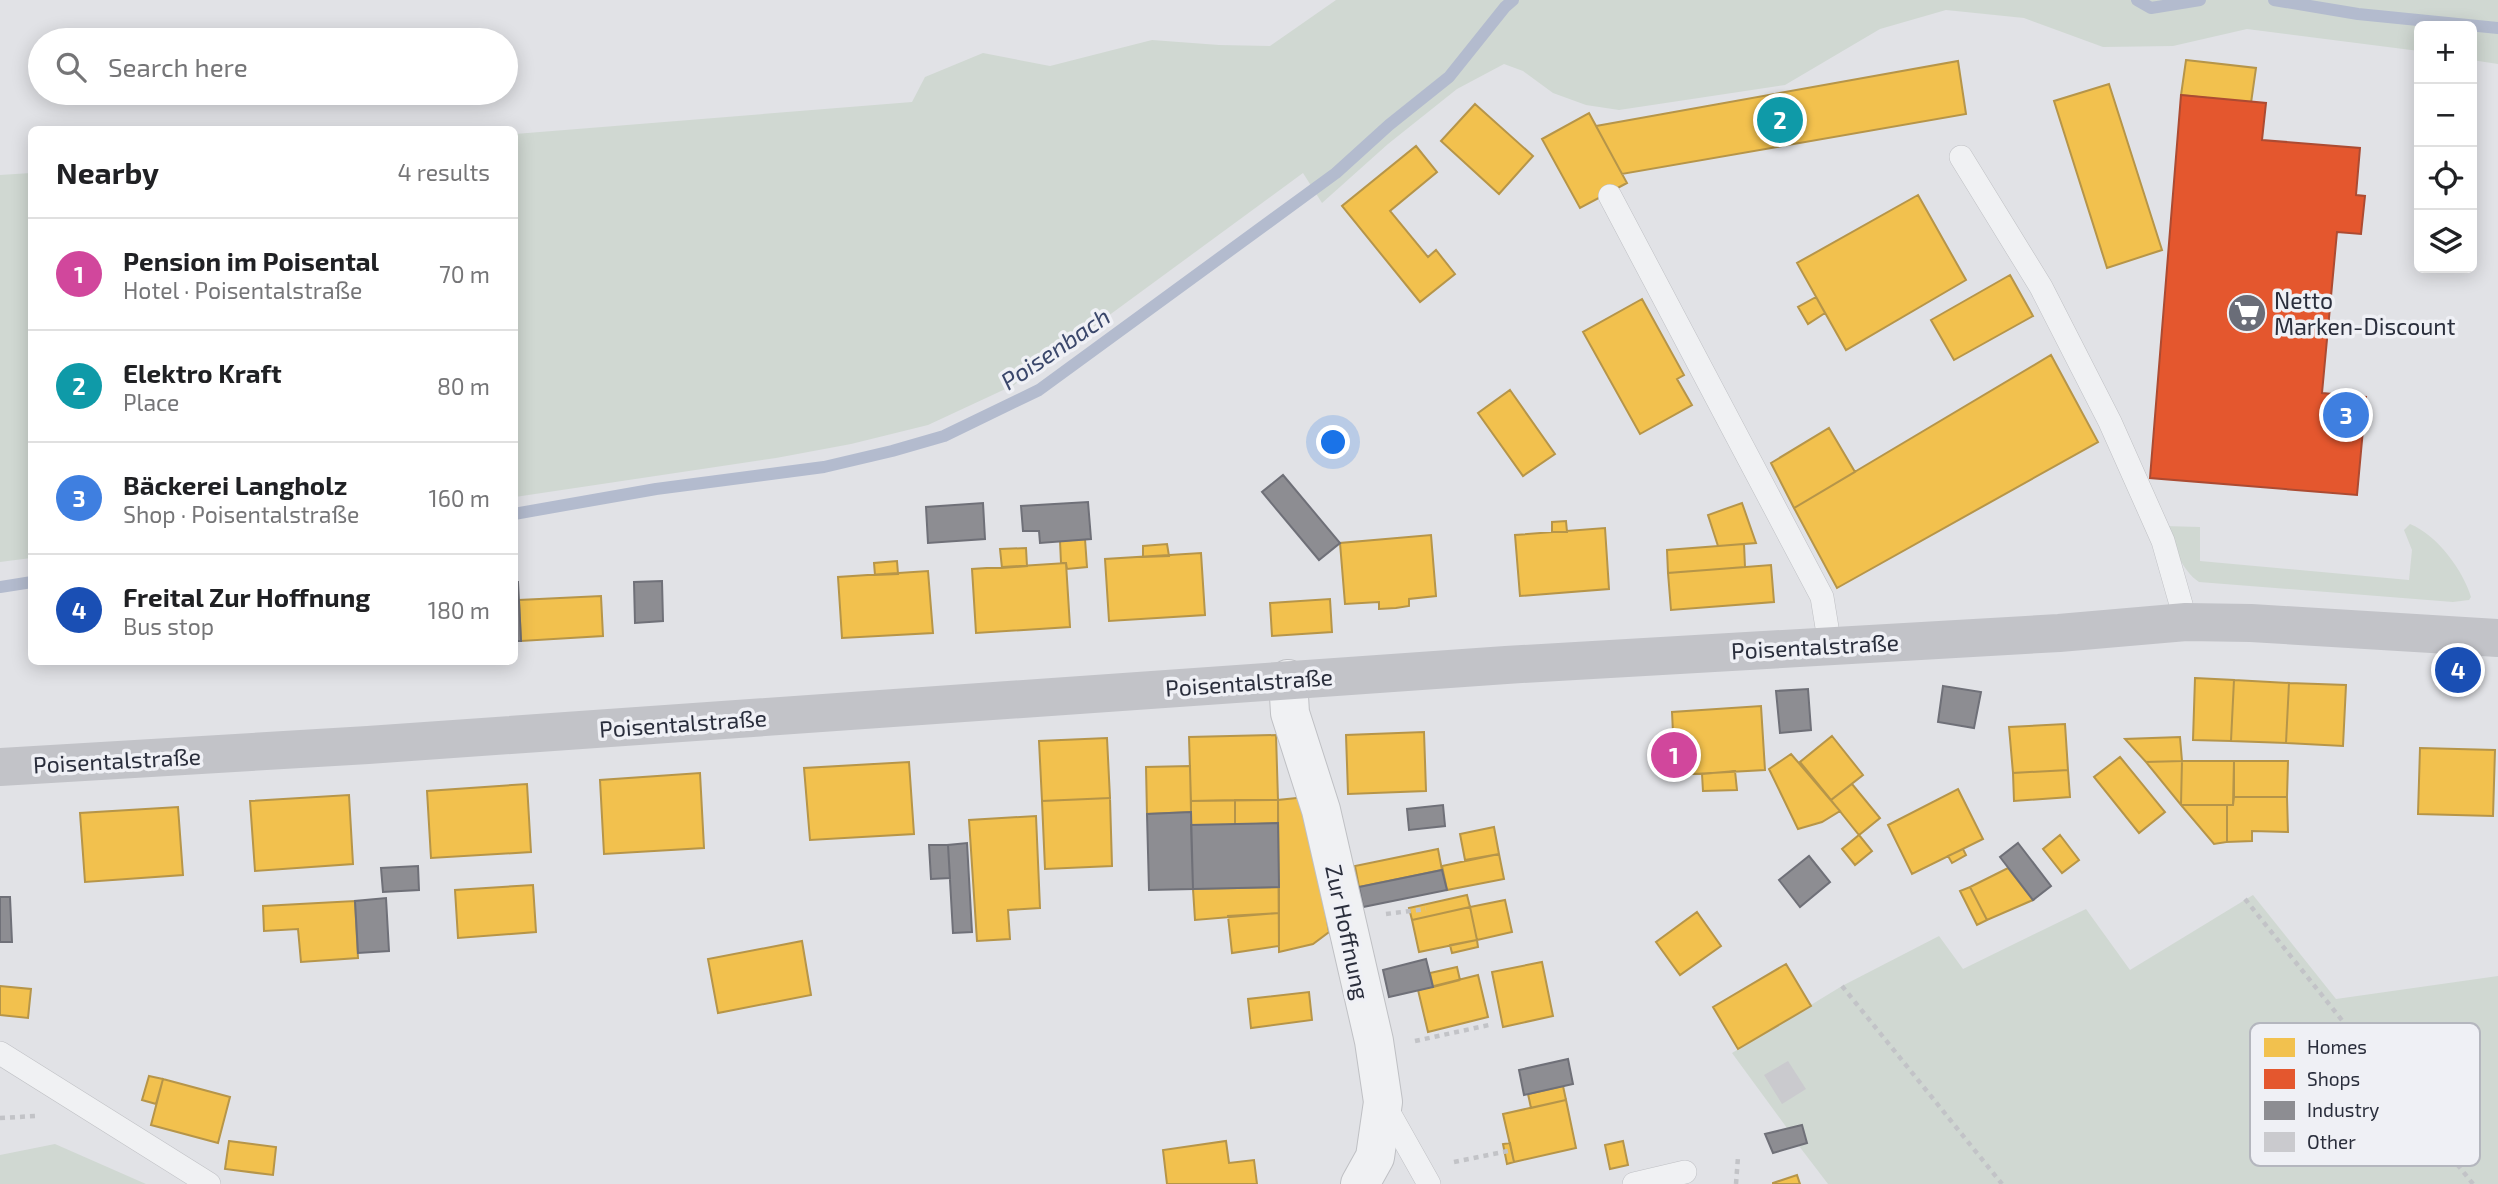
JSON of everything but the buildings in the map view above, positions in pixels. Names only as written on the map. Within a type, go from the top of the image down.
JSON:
[{"type":"main road","name":"Poisentalstraße","points":[[0,767],[381,744],[1288,679],[2059,633],[2186,622],[2251,622],[2498,638]]},
{"type":"street","name":"Zur Hoffnung","points":[[1288,679],[1290,713],[1321,810],[1375,1049],[1383,1102],[1375,1157],[1360,1184]]},
{"type":"lane","points":[[1961,157],[2041,287],[2110,422],[2163,541],[2186,622]]},
{"type":"lane","points":[[1610,196],[1822,597],[1830,646]]},
{"type":"lane","points":[[0,1053],[209,1184]]},
{"type":"lane","points":[[1383,1102],[1429,1184]]},
{"type":"lane","points":[[1634,1184],[1685,1172]]},
{"type":"path","points":[[2245,899],[2344,1023]]},
{"type":"path","points":[[1405,914],[1426,909]]},
{"type":"path","points":[[1842,986],[2002,1184]]},
{"type":"path","points":[[1375,1049],[1489,1025]]},
{"type":"path","points":[[1458,1161],[1507,1151]]},
{"type":"path","points":[[1736,1184],[1738,1157]]},
{"type":"path","points":[[2459,1166],[2473,1184]]},
{"type":"shaded area","points":[[1336,0],[2498,0],[2498,64],[2477,61],[2477,21],[2414,21],[2414,50],[2247,29],[2173,46],[2103,47],[2024,18],[1946,10],[1880,29],[1785,85],[1619,110],[1586,105],[1553,93],[1523,71],[1504,64],[1457,89],[1388,144],[1322,203],[1303,173],[1014,385],[928,425],[851,444],[776,458],[518,497],[518,134],[912,102],[925,77],[983,53],[1050,66],[1152,40],[1270,46]]},
{"type":"shaded area","points":[[28,173],[28,558],[0,562],[0,175]]},
{"type":"shaded area","points":[[2410,524],[2430,536],[2448,554],[2462,576],[2471,597],[2469,600],[2453,602],[2199,582],[2183,564],[2164,526],[2200,527],[2200,561],[2409,580],[2412,550],[2404,530]]},
{"type":"shaded area","points":[[2253,895],[2336,999],[2498,976],[2498,1184],[1828,1184],[1799,1146],[1807,1143],[1802,1125],[1787,1128],[1732,1053],[1842,986],[1939,936],[1963,969],[2086,909],[2130,970]]},
{"type":"shaded area","points":[[55,1144],[146,1184],[0,1184],[0,1155]]},
{"type":"waterway","name":"Poisenbach","points":[[518,513],[656,489],[824,467],[892,451],[944,436],[1039,390],[1336,173],[1389,125],[1449,77],[1513,0]]},
{"type":"waterway","name":"Poisenbach","points":[[2137,0],[2151,8],[2200,0]]},
{"type":"waterway","name":"Poisenbach","points":[[2274,0],[2358,14],[2498,28]]},
{"type":"waterway","name":"Poisenbach","points":[[0,587],[28,583]]},
{"type":"place","name":"Elektro Kraft","points":[[1780,120]]},
{"type":"place","name":"Netto Marken-Discount","points":[[2247,313]]},
{"type":"place","name":"Bäckerei Langholz","points":[[2346,415]]},
{"type":"place","name":"Freital Zur Hoffnung","points":[[2458,670]]},
{"type":"place","name":"Pension im Poisental","points":[[1674,755]]}]
